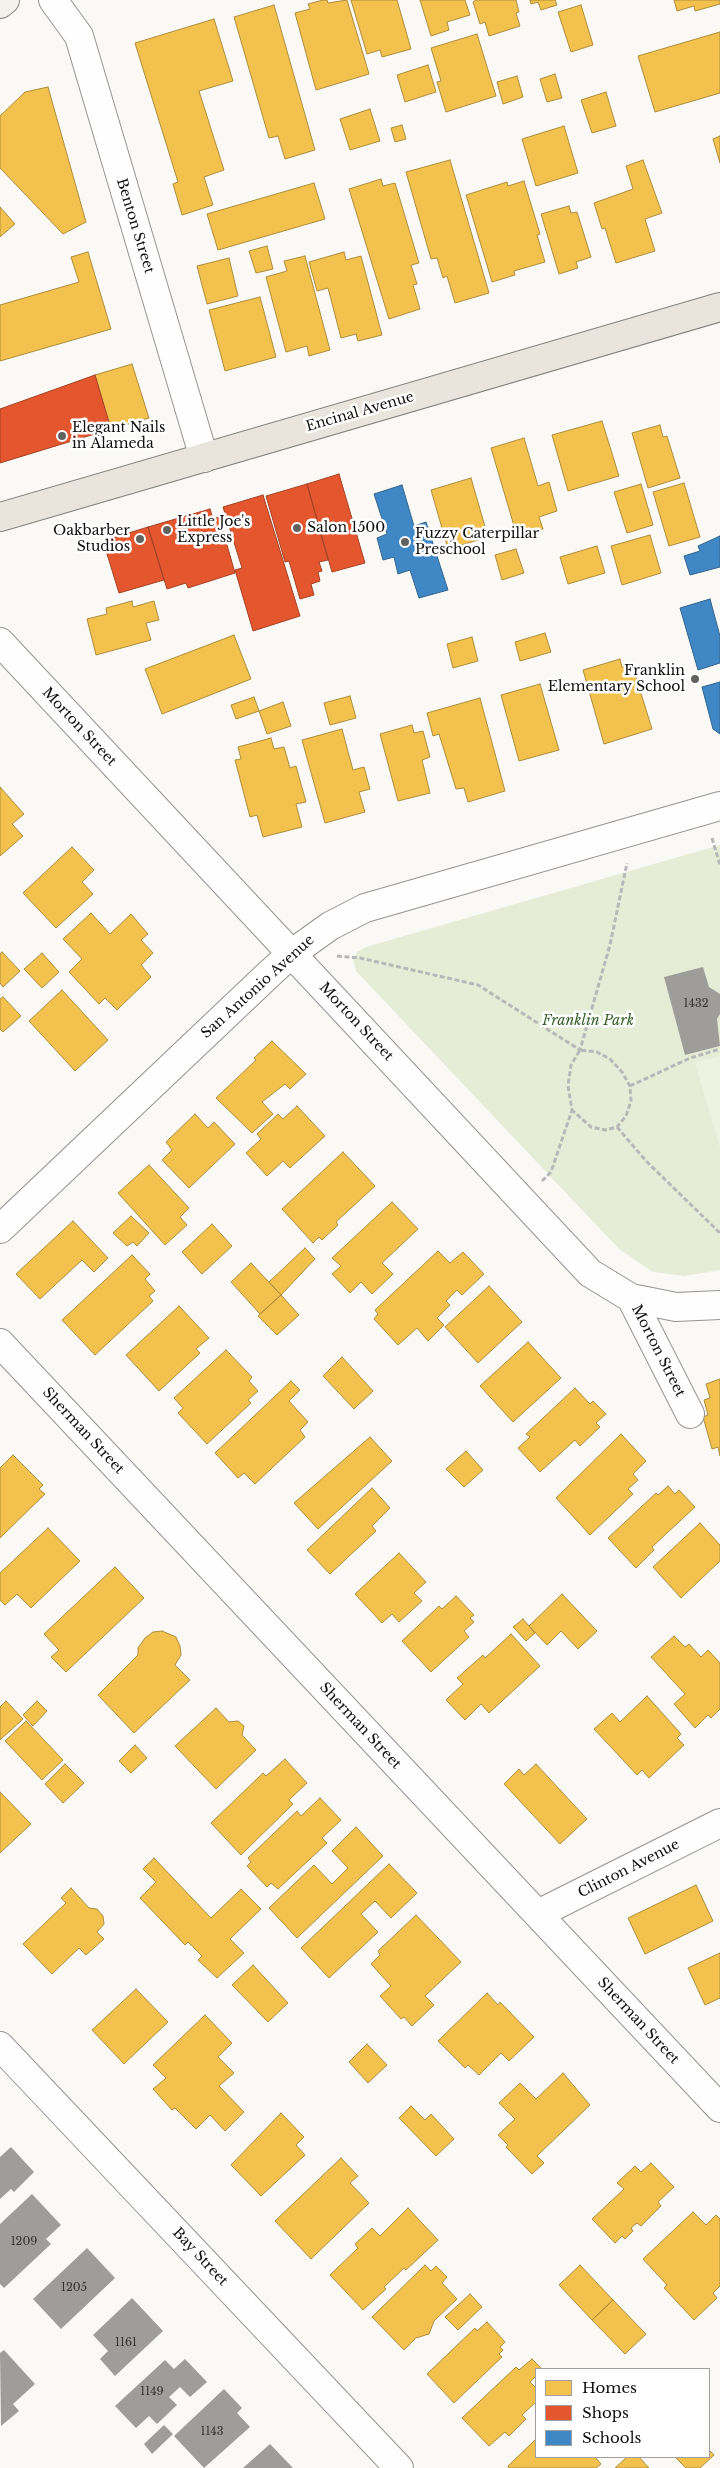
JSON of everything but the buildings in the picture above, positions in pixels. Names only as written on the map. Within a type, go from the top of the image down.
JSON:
[{"type":"main road","name":"Encinal Avenue","points":[[0,517],[720,307]]},
{"type":"street","points":[[0,4],[4,0]]},
{"type":"street","name":"Benton Street","points":[[53,0],[78,36],[204,458]]},
{"type":"street","name":"Morton Street","points":[[0,642],[590,1273],[630,1298],[690,1414]]},
{"type":"street","name":"San Antonio Avenue","points":[[0,1229],[291,954],[325,929],[365,908],[720,806]]},
{"type":"street","points":[[630,1298],[676,1307],[720,1305]]},
{"type":"street","name":"Sherman Street","points":[[0,1343],[720,2108]]},
{"type":"street","name":"Clinton Avenue","points":[[538,1914],[720,1823]]},
{"type":"street","name":"Bay Street","points":[[0,2046],[399,2468]]},
{"type":"path","points":[[522,1200],[551,1172],[572,1110],[568,1086],[571,1066],[580,1050],[610,944],[628,865],[620,835]]},
{"type":"path","points":[[291,954],[360,958],[478,985],[580,1050],[597,1052],[610,1059],[622,1072],[630,1086],[631,1101],[626,1116],[617,1127],[604,1130],[590,1127],[572,1110]]},
{"type":"path","points":[[630,1086],[690,1058],[720,1049]]},
{"type":"path","points":[[617,1127],[646,1161],[720,1233]]},
{"type":"green space","name":"Franklin Park","points":[[720,845],[720,1270],[685,1276],[653,1272],[619,1249],[356,971],[353,960],[357,952],[366,947]]},
{"type":"green space","points":[[720,1056],[720,1148],[695,1063]]},
{"type":"place","name":"Elegant Nails in Alameda","points":[[62,436]]},
{"type":"place","name":"Salon 1500","points":[[297,528]]},
{"type":"place","name":"Little Joe's Express","points":[[167,530]]},
{"type":"place","name":"Oakbarber Studios","points":[[140,539]]},
{"type":"place","name":"Fuzzy Caterpillar Preschool","points":[[405,542]]},
{"type":"place","name":"Franklin Elementary School","points":[[695,679]]}]
